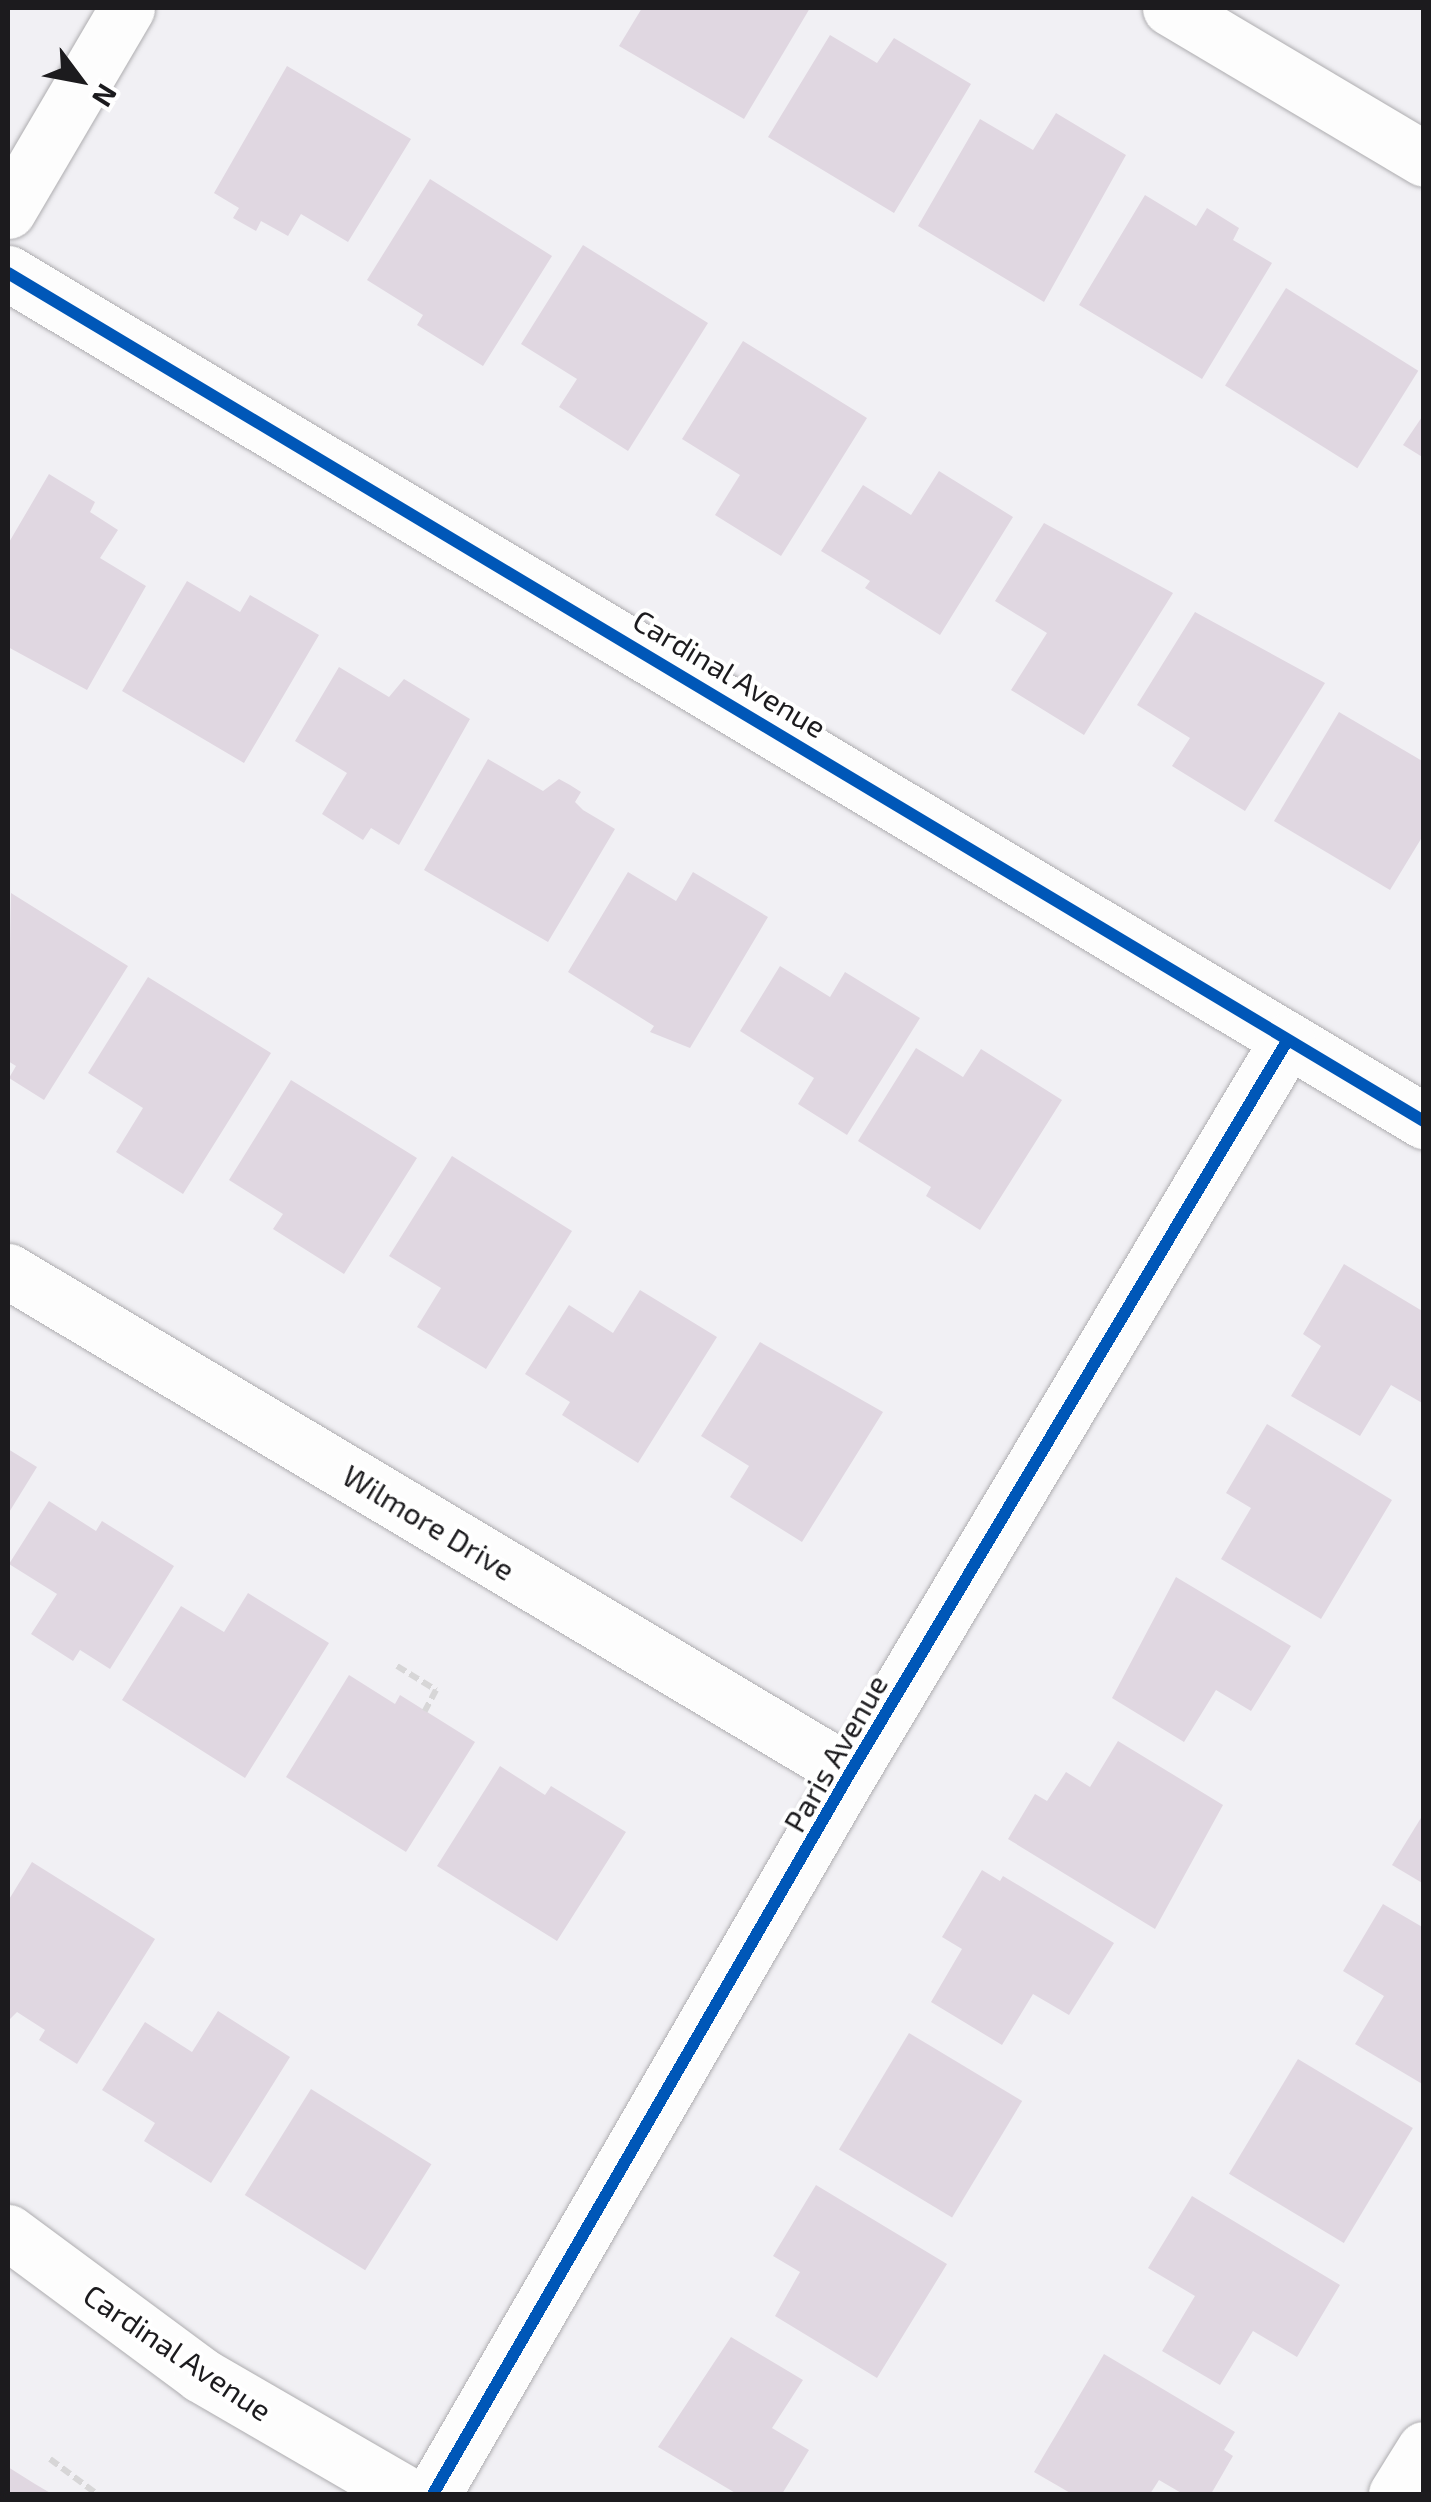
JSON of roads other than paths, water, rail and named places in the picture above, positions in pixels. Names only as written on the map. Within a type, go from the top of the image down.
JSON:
[{"type":"street","points":[[8,211],[127,8]]},
{"type":"street","points":[[1170,8],[1424,158]]},
{"type":"street","name":"Cardinal Avenue","points":[[8,273],[1424,1121]]},
{"type":"street","name":"Paris Avenue","points":[[433,2494],[850,1773],[1287,1040]]},
{"type":"street","name":"Wilmore Drive","points":[[8,1271],[850,1773]]},
{"type":"street","name":"Cardinal Avenue","points":[[8,2232],[201,2376],[406,2494]]},
{"type":"street","points":[[1396,2494],[1424,2449]]}]
